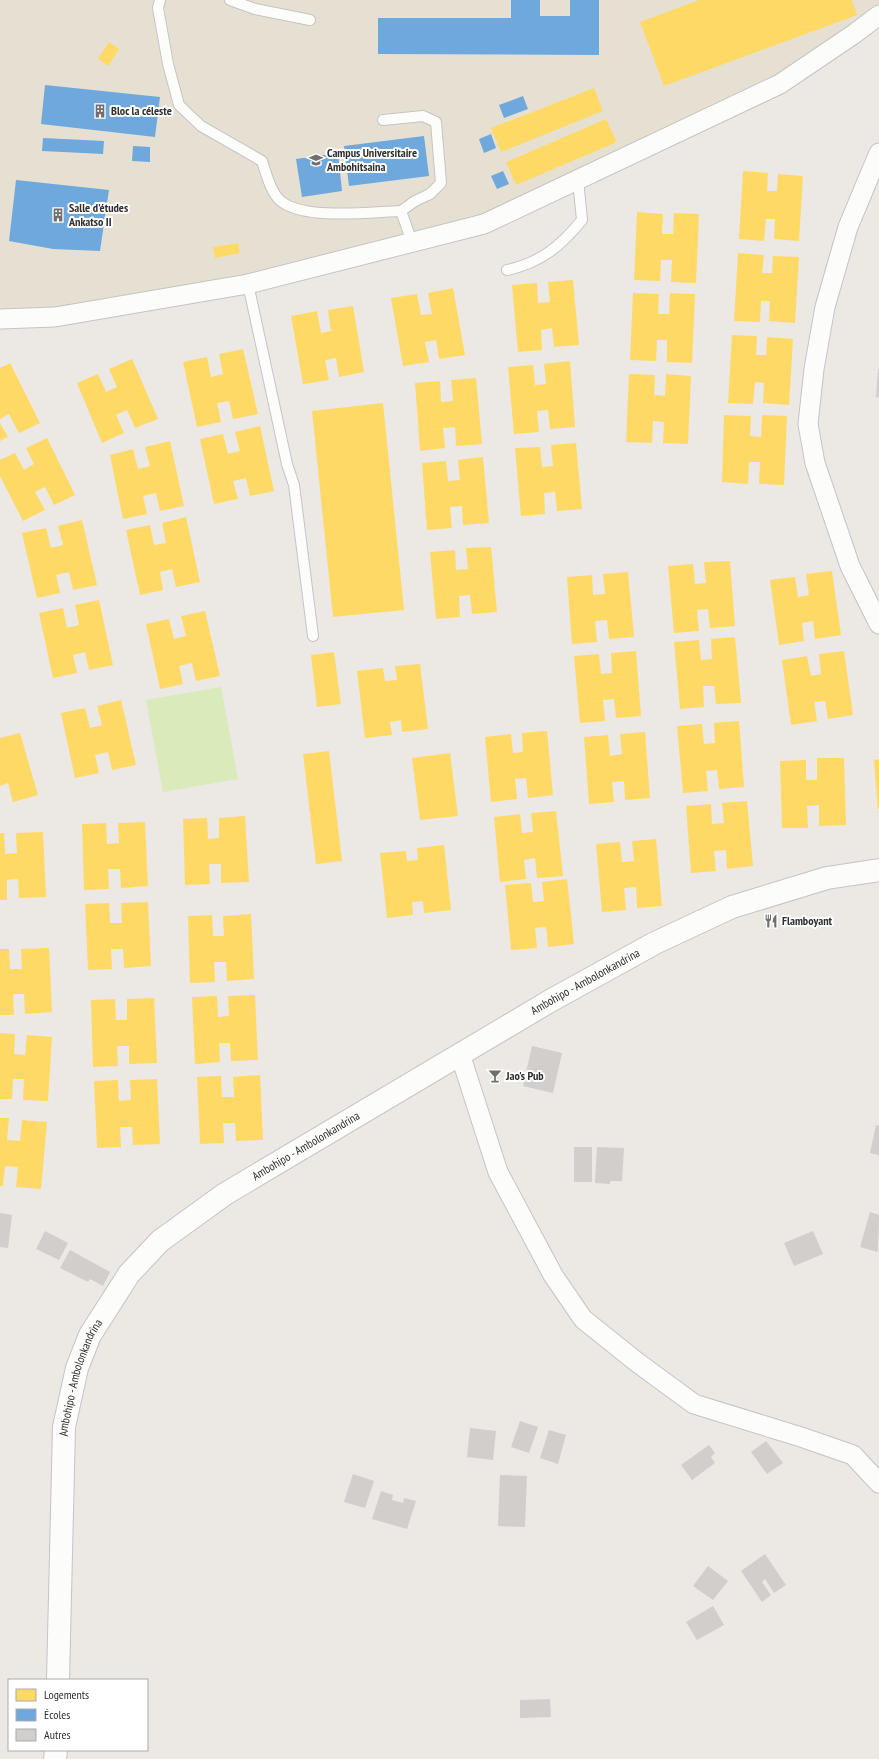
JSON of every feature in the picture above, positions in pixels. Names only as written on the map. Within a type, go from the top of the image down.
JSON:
[{"type":"street","points":[[0,319],[56,317],[248,284],[484,224],[780,84],[854,34],[879,15]]},
{"type":"street","points":[[879,153],[848,227],[825,307],[814,369],[808,424],[815,463],[850,566],[879,624]]},
{"type":"street","name":"Ambohipo - Ambolonkandrina","points":[[58,1679],[64,1427],[77,1368],[90,1335],[129,1274],[160,1241],[226,1194],[550,1000],[655,942],[732,907],[827,878],[879,870]]},
{"type":"street","points":[[460,1054],[498,1172],[553,1275],[583,1319],[638,1363],[694,1404],[801,1437],[853,1455],[879,1483]]},
{"type":"lane","points":[[160,0],[158,8],[167,57],[179,105],[201,126],[262,161],[270,184],[281,201],[297,209],[324,213],[401,211],[430,194],[441,183],[436,122],[423,116],[383,120]]},
{"type":"lane","points":[[230,0],[256,9],[310,20]]},
{"type":"lane","points":[[507,270],[520,268],[550,253],[568,237],[582,220],[578,180]]},
{"type":"lane","points":[[401,211],[412,242]]},
{"type":"lane","points":[[248,284],[286,464],[294,485],[313,636]]},
{"type":"shaded area","name":"Campus Universitaire Ambohitsaina","points":[[0,0],[879,0],[879,22],[483,228],[252,293],[0,312]]},
{"type":"green space","points":[[221,687],[238,779],[163,792],[146,700]]},
{"type":"building: Logements","points":[[699,0],[852,0],[857,15],[664,86],[640,22]]},
{"type":"building: Logements","points":[[109,42],[119,49],[108,66],[98,59]]},
{"type":"building: Logements","points":[[594,88],[603,111],[501,152],[491,128]]},
{"type":"building: Logements","points":[[606,119],[617,142],[516,185],[506,162]]},
{"type":"building: Logements","points":[[743,171],[768,173],[767,191],[777,191],[778,174],[803,176],[799,241],[774,239],[775,219],[766,219],[764,241],[739,239]]},
{"type":"building: Logements","points":[[637,212],[663,214],[662,234],[673,234],[674,213],[699,214],[696,283],[671,282],[672,260],[661,260],[660,281],[634,280]]},
{"type":"building: Logements","points":[[238,243],[240,253],[215,258],[213,247]]},
{"type":"building: Logements","points":[[738,253],[764,255],[762,273],[772,273],[773,256],[799,257],[795,323],[769,321],[770,301],[761,301],[760,322],[734,321]]},
{"type":"building: Logements","points":[[573,280],[579,345],[554,347],[552,328],[541,330],[542,350],[518,352],[512,285],[537,283],[538,303],[550,302],[548,282]]},
{"type":"building: Logements","points":[[453,288],[465,355],[439,359],[436,340],[425,342],[429,362],[403,366],[391,298],[417,294],[421,315],[432,314],[428,293]]},
{"type":"building: Logements","points":[[633,293],[659,294],[658,314],[669,314],[670,293],[695,294],[692,363],[667,362],[667,340],[657,340],[656,361],[630,360]]},
{"type":"building: Logements","points":[[353,306],[364,372],[339,377],[336,358],[325,360],[329,380],[303,384],[291,316],[317,311],[321,333],[331,331],[328,310]]},
{"type":"building: Logements","points":[[732,335],[757,336],[756,355],[766,355],[767,337],[793,339],[789,405],[763,403],[764,383],[755,382],[753,404],[728,403]]},
{"type":"building: Logements","points":[[243,349],[258,414],[233,419],[229,401],[217,403],[221,422],[197,427],[183,362],[207,357],[211,377],[223,374],[219,354]]},
{"type":"building: Logements","points":[[132,359],[158,419],[135,428],[127,410],[116,415],[124,433],[102,443],[77,383],[98,374],[106,392],[117,387],[109,369]]},
{"type":"building: Logements","points":[[570,361],[575,427],[550,429],[548,410],[537,411],[539,432],[514,434],[508,367],[533,365],[535,385],[546,384],[544,364]]},
{"type":"building: Logements","points":[[10,363],[40,423],[19,433],[9,414],[0,419],[0,368]]},
{"type":"building: Logements","points":[[629,374],[655,375],[654,395],[665,396],[666,374],[691,376],[688,444],[663,443],[664,422],[653,421],[652,443],[626,442]]},
{"type":"building: Logements","points":[[476,378],[482,444],[456,446],[455,427],[443,428],[445,448],[420,451],[415,383],[440,381],[441,402],[453,401],[451,380]]},
{"type":"building: Logements","points":[[383,403],[404,610],[333,617],[312,411]]},
{"type":"building: Logements","points":[[724,415],[751,416],[750,436],[761,437],[762,415],[787,416],[784,485],[759,484],[760,462],[749,462],[748,484],[722,482]]},
{"type":"building: Logements","points":[[0,423],[8,437],[0,441]]},
{"type":"building: Logements","points":[[260,426],[274,491],[250,496],[246,478],[233,481],[238,499],[214,504],[200,439],[223,434],[228,454],[240,451],[235,432]]},
{"type":"building: Logements","points":[[47,438],[75,495],[54,505],[45,487],[35,492],[45,510],[23,521],[0,476],[0,460],[15,453],[24,470],[34,464],[26,448]]},
{"type":"building: Logements","points":[[170,441],[184,506],[160,511],[156,493],[143,496],[147,514],[123,519],[110,455],[133,449],[138,469],[150,466],[145,447]]},
{"type":"building: Logements","points":[[576,443],[582,509],[557,511],[555,492],[544,493],[545,514],[521,516],[515,448],[540,447],[542,467],[553,466],[551,445]]},
{"type":"building: Logements","points":[[483,457],[489,523],[463,525],[462,506],[450,507],[452,528],[427,530],[422,463],[446,461],[448,481],[460,480],[458,460]]},
{"type":"building: Logements","points":[[186,517],[200,582],[176,587],[172,569],[160,572],[163,590],[140,595],[126,530],[150,525],[154,545],[166,543],[162,523]]},
{"type":"building: Logements","points":[[82,520],[97,585],[73,590],[69,572],[56,575],[60,593],[37,598],[22,533],[46,528],[51,548],[63,545],[58,526]]},
{"type":"building: Logements","points":[[491,547],[497,612],[472,614],[470,595],[459,596],[460,617],[436,619],[430,552],[455,550],[456,570],[468,569],[466,548]]},
{"type":"building: Logements","points":[[730,561],[735,626],[710,628],[708,609],[697,610],[699,631],[674,633],[668,566],[693,564],[695,584],[706,583],[704,562]]},
{"type":"building: Logements","points":[[832,571],[841,635],[815,639],[813,621],[802,623],[804,641],[779,645],[770,580],[795,577],[798,597],[809,595],[806,574]]},
{"type":"building: Logements","points":[[628,572],[634,637],[609,639],[607,620],[595,621],[597,642],[572,644],[567,577],[592,575],[593,595],[605,594],[603,574]]},
{"type":"building: Logements","points":[[99,600],[113,665],[89,670],[85,652],[73,655],[77,673],[53,678],[39,613],[63,608],[67,628],[79,625],[75,605]]},
{"type":"building: Logements","points":[[205,611],[220,676],[196,681],[192,663],[179,666],[183,684],[160,689],[146,624],[169,619],[174,639],[186,636],[181,616]]},
{"type":"building: Logements","points":[[735,637],[741,703],[716,704],[714,686],[703,686],[704,707],[680,709],[674,642],[699,640],[701,660],[712,659],[711,639]]},
{"type":"building: Logements","points":[[636,651],[641,716],[616,718],[614,699],[603,700],[605,721],[580,723],[574,656],[599,654],[601,674],[612,673],[611,653]]},
{"type":"building: Logements","points":[[844,651],[853,715],[828,719],[825,701],[814,702],[817,721],[791,725],[782,660],[807,656],[811,676],[821,674],[819,654]]},
{"type":"building: Logements","points":[[334,652],[341,704],[317,707],[311,655]]},
{"type":"building: Logements","points":[[420,664],[428,729],[402,732],[401,720],[390,722],[392,735],[365,738],[357,671],[383,668],[385,681],[397,680],[395,666]]},
{"type":"building: Logements","points":[[121,700],[136,765],[112,770],[108,752],[95,755],[99,773],[75,778],[61,713],[85,708],[90,728],[102,725],[97,706]]},
{"type":"building: Logements","points":[[739,721],[744,787],[719,789],[717,770],[706,771],[708,791],[683,793],[677,726],[702,724],[704,744],[715,743],[714,723]]},
{"type":"building: Logements","points":[[547,731],[553,795],[528,798],[526,778],[515,779],[517,799],[491,802],[485,737],[511,734],[513,753],[523,752],[522,733]]},
{"type":"building: Logements","points":[[645,732],[650,798],[625,800],[624,781],[612,782],[614,802],[589,804],[584,737],[608,735],[610,756],[622,754],[620,734]]},
{"type":"building: Logements","points":[[20,733],[38,795],[13,802],[8,783],[0,786],[0,738]]},
{"type":"building: Logements","points":[[329,751],[342,861],[316,864],[303,754]]},
{"type":"building: Logements","points":[[450,753],[458,816],[420,820],[412,758]]},
{"type":"building: Logements","points":[[817,758],[844,758],[846,825],[819,826],[819,805],[807,806],[808,828],[782,828],[780,761],[806,760],[806,780],[817,780]]},
{"type":"building: Logements","points":[[879,759],[879,809],[878,809],[874,760]]},
{"type":"building: Logements","points":[[747,801],[753,866],[727,869],[726,850],[714,851],[716,871],[691,873],[686,806],[711,804],[712,824],[724,823],[722,803]]},
{"type":"building: Logements","points":[[556,811],[563,876],[537,878],[535,858],[524,860],[526,879],[500,882],[494,817],[520,814],[522,833],[533,832],[531,813]]},
{"type":"building: Logements","points":[[245,816],[249,882],[221,883],[221,864],[209,864],[210,884],[185,885],[183,819],[207,818],[208,839],[219,838],[219,818]]},
{"type":"building: Logements","points":[[145,822],[148,886],[121,888],[120,869],[108,869],[109,889],[84,890],[82,824],[106,823],[107,844],[119,843],[118,823]]},
{"type":"building: Logements","points":[[43,832],[46,897],[19,898],[18,879],[7,880],[7,900],[0,900],[0,833],[4,833],[5,854],[17,853],[16,833]]},
{"type":"building: Logements","points":[[656,839],[662,906],[637,908],[636,887],[624,888],[626,910],[602,912],[596,844],[620,842],[622,862],[634,861],[632,841]]},
{"type":"building: Logements","points":[[444,845],[451,910],[424,913],[423,901],[412,902],[413,915],[387,918],[380,853],[406,851],[407,861],[418,860],[417,848]]},
{"type":"building: Logements","points":[[567,879],[574,944],[548,947],[546,927],[535,928],[537,948],[511,950],[505,885],[531,883],[533,902],[544,901],[542,882]]},
{"type":"building: Logements","points":[[148,902],[151,966],[124,968],[123,949],[111,949],[112,969],[88,970],[85,904],[109,903],[110,923],[122,923],[121,903]]},
{"type":"building: Logements","points":[[251,914],[254,979],[227,981],[226,962],[214,962],[215,982],[190,983],[188,916],[212,915],[213,936],[224,936],[223,916]]},
{"type":"building: Logements","points":[[49,948],[52,1012],[25,1014],[24,994],[13,994],[14,1015],[0,1015],[0,949],[9,949],[10,969],[22,969],[21,949]]},
{"type":"building: Logements","points":[[255,995],[258,1060],[231,1061],[230,1043],[219,1043],[220,1062],[195,1064],[192,997],[217,996],[218,1017],[229,1016],[228,996]]},
{"type":"building: Logements","points":[[154,998],[157,1063],[129,1064],[129,1046],[117,1046],[118,1066],[93,1067],[91,1000],[115,999],[116,1020],[127,1020],[127,999]]},
{"type":"building: Logements","points":[[0,1033],[15,1034],[14,1054],[25,1055],[27,1035],[52,1037],[48,1101],[23,1100],[24,1079],[13,1079],[12,1099],[0,1099]]},
{"type":"building: Logements","points":[[260,1075],[263,1140],[236,1141],[235,1123],[223,1123],[224,1143],[200,1144],[197,1077],[221,1076],[222,1097],[234,1097],[233,1077]]},
{"type":"building: Logements","points":[[157,1079],[160,1144],[133,1145],[132,1127],[120,1127],[121,1147],[97,1148],[94,1081],[118,1080],[119,1101],[131,1100],[130,1080]]},
{"type":"building: Logements","points":[[0,1118],[9,1118],[7,1140],[20,1141],[22,1120],[47,1122],[41,1189],[16,1187],[18,1167],[5,1166],[3,1186],[0,1186]]},
{"type":"building: Écoles","points":[[511,0],[540,0],[540,16],[570,16],[570,0],[599,0],[599,55],[378,54],[378,18],[511,18]]},
{"type":"building: Écoles","name":"Bloc la céleste","points":[[45,85],[160,97],[155,137],[41,124]]},
{"type":"building: Écoles","points":[[523,96],[528,109],[504,118],[499,105]]},
{"type":"building: Écoles","points":[[491,134],[496,148],[484,153],[479,139]]},
{"type":"building: Écoles","points":[[424,136],[429,176],[349,186],[344,146]]},
{"type":"building: Écoles","points":[[43,138],[104,141],[103,154],[42,151]]},
{"type":"building: Écoles","points":[[133,146],[150,147],[150,162],[132,161]]},
{"type":"building: Écoles","points":[[338,153],[342,191],[302,197],[296,159]]},
{"type":"building: Écoles","points":[[503,171],[509,184],[497,189],[491,176]]},
{"type":"building: Écoles","name":"Salle d'études Ankatso II","points":[[16,180],[109,190],[100,251],[53,249],[9,241]]},
{"type":"building: Autres","points":[[878,369],[879,397],[876,397]]},
{"type":"building: Autres","points":[[532,1046],[562,1053],[553,1093],[523,1086]]},
{"type":"building: Autres","points":[[876,1125],[879,1126],[879,1155],[870,1153]]},
{"type":"building: Autres","points":[[574,1147],[592,1147],[592,1182],[574,1182]]},
{"type":"building: Autres","points":[[597,1147],[624,1148],[622,1181],[610,1181],[610,1184],[595,1183]]},
{"type":"building: Autres","points":[[870,1212],[879,1215],[878,1252],[860,1247]]},
{"type":"building: Autres","points":[[0,1213],[12,1215],[8,1248],[0,1247]]},
{"type":"building: Autres","points":[[45,1231],[68,1243],[59,1260],[36,1249]]},
{"type":"building: Autres","points":[[813,1231],[823,1254],[794,1266],[784,1243]]},
{"type":"building: Autres","points":[[70,1250],[110,1272],[103,1286],[90,1279],[88,1282],[60,1268]]},
{"type":"building: Autres","points":[[520,1421],[538,1427],[529,1453],[511,1447]]},
{"type":"building: Autres","points":[[470,1428],[496,1431],[493,1460],[467,1457]]},
{"type":"building: Autres","points":[[549,1430],[566,1435],[558,1464],[540,1458]]},
{"type":"building: Autres","points":[[766,1441],[783,1463],[767,1474],[751,1452]]},
{"type":"building: Autres","points":[[709,1445],[715,1453],[711,1457],[715,1463],[692,1480],[681,1465]]},
{"type":"building: Autres","points":[[353,1474],[374,1481],[365,1508],[344,1502]]},
{"type":"building: Autres","points":[[500,1475],[527,1476],[525,1527],[498,1526]]},
{"type":"building: Autres","points":[[381,1491],[393,1495],[392,1500],[403,1503],[404,1498],[416,1501],[407,1529],[372,1519]]},
{"type":"building: Autres","points":[[765,1554],[786,1585],[774,1593],[765,1579],[762,1582],[771,1595],[762,1602],[741,1571]]},
{"type":"building: Autres","points":[[708,1566],[728,1581],[713,1600],[693,1586]]},
{"type":"building: Autres","points":[[713,1606],[724,1625],[697,1640],[686,1622]]},
{"type":"building: Autres","points":[[550,1699],[551,1717],[520,1718],[520,1700]]},
{"type":"place","name":"Bloc la céleste","points":[[100,111]]},
{"type":"place","name":"Campus Universitaire Ambohitsaina","points":[[316,160]]},
{"type":"place","name":"Salle d'études Ankatso II","points":[[58,215]]},
{"type":"place","name":"Flamboyant","points":[[771,921]]},
{"type":"place","name":"Jao's Pub","points":[[495,1076]]}]
